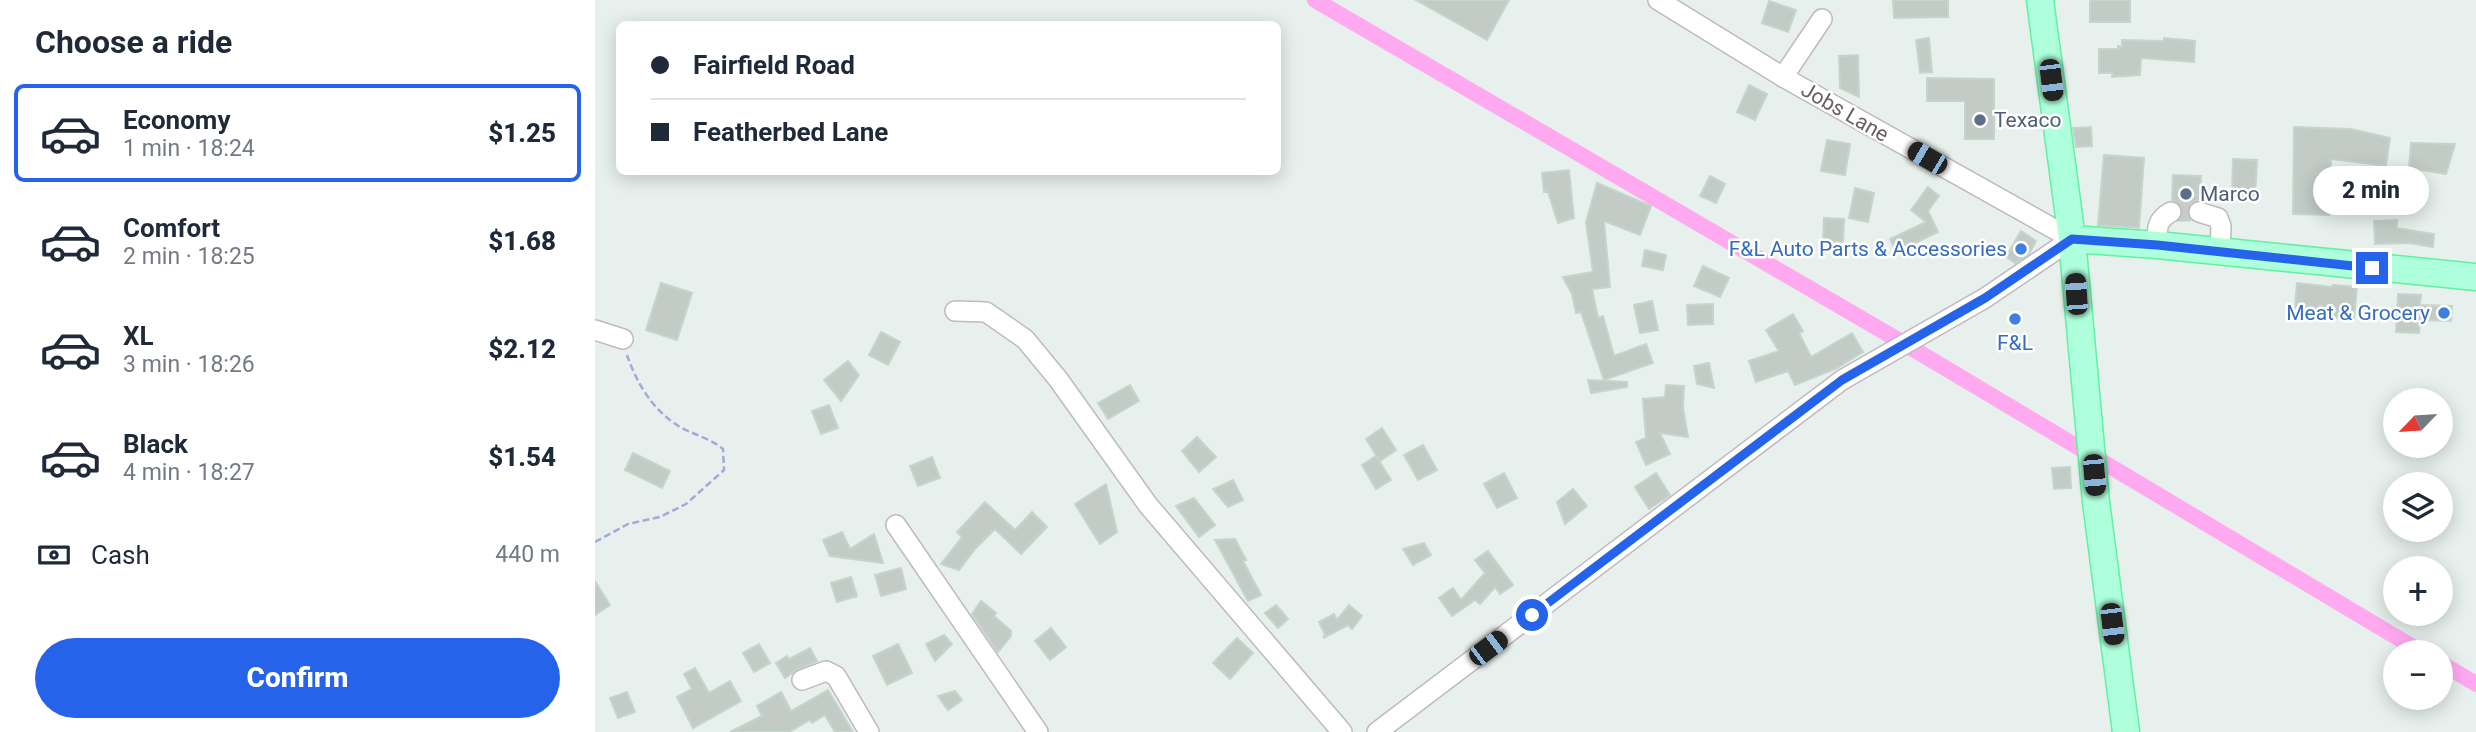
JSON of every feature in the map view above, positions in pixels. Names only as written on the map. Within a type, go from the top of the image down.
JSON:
[{"type":"main road","points":[[2040,0],[2072,239],[2096,502],[2126,732]]},
{"type":"main road","points":[[2072,239],[2476,277]]},
{"type":"street","name":"Jobs Lane","points":[[1658,0],[1783,77],[2072,239]]},
{"type":"street","points":[[1783,77],[1822,19]]},
{"type":"street","points":[[2157,245],[2158,224],[2163,216],[2171,212]]},
{"type":"street","points":[[2199,212],[2218,218],[2221,226],[2220,252]]},
{"type":"street","points":[[1377,732],[1842,380],[1985,298],[2072,239]]},
{"type":"street","points":[[955,311],[986,312],[1025,339],[1058,379],[1147,505],[1342,732]]},
{"type":"street","points":[[595,330],[623,340]]},
{"type":"street","points":[[895,525],[1038,732]]},
{"type":"street","points":[[802,680],[826,671],[836,676],[869,732]]},
{"type":"path","points":[[595,542],[628,524],[660,517],[686,504],[724,470],[723,449],[716,443],[674,424],[642,391],[623,340]]},
{"type":"building","points":[[1416,0],[1509,0],[1487,40]]},
{"type":"building","points":[[1893,0],[1948,0],[1948,17],[1894,18]]},
{"type":"building","points":[[2090,0],[2130,0],[2130,22],[2090,22]]},
{"type":"building","points":[[1769,1],[1796,10],[1788,32],[1762,23]]},
{"type":"building","points":[[1929,38],[1932,72],[1920,73],[1916,40]]},
{"type":"building","points":[[2164,38],[2195,41],[2194,62],[2141,58],[2140,75],[2112,77],[2113,73],[2099,73],[2099,49],[2118,49],[2118,46],[2122,47],[2122,40],[2164,41]]},
{"type":"building","points":[[1858,55],[1859,97],[1840,88],[1839,56]]},
{"type":"building","name":"Texaco","points":[[1927,78],[1994,79],[1994,139],[1965,139],[1965,101],[1927,101]]},
{"type":"building","points":[[1749,85],[1767,94],[1755,120],[1737,112]]},
{"type":"building","points":[[2091,127],[2092,146],[2076,147],[2073,128]]},
{"type":"building","points":[[2294,127],[2351,129],[2390,138],[2386,166],[2331,159],[2329,215],[2293,214]]},
{"type":"building","points":[[1827,140],[1850,144],[1845,175],[1821,171]]},
{"type":"building","points":[[2411,143],[2455,144],[2446,174],[2409,168]]},
{"type":"building","points":[[2104,155],[2144,158],[2139,228],[2098,225]]},
{"type":"building","points":[[2233,159],[2257,160],[2255,196],[2232,195]]},
{"type":"building","points":[[1569,170],[1574,218],[1558,223],[1548,192],[1544,192],[1542,173]]},
{"type":"building","name":"Marco","points":[[2173,175],[2201,176],[2200,200],[2191,203],[2187,209],[2190,220],[2180,220],[2182,206],[2172,200]]},
{"type":"building","points":[[1710,176],[1725,184],[1716,203],[1700,196]]},
{"type":"building","points":[[1597,183],[1651,206],[1640,235],[1604,221],[1610,287],[1592,289],[1598,318],[1603,316],[1614,356],[1646,344],[1653,363],[1604,380],[1581,312],[1576,313],[1572,294],[1563,277],[1593,272],[1586,222]]},
{"type":"building","points":[[1928,187],[1939,196],[1928,211],[1938,232],[1896,252],[1890,239],[1926,222],[1911,210]]},
{"type":"building","points":[[1855,188],[1874,193],[1868,222],[1849,218]]},
{"type":"building","points":[[1824,218],[1844,219],[1843,242],[1823,241]]},
{"type":"building","points":[[2397,220],[2397,228],[2434,234],[2433,247],[2409,243],[2375,244],[2374,221]]},
{"type":"building","name":"F&L Auto Parts & Accessories","points":[[2021,231],[2036,241],[2029,254],[2015,263],[2006,257]]},
{"type":"building","points":[[1645,250],[1666,255],[1663,270],[1642,266]]},
{"type":"building","points":[[1703,266],[1729,278],[1720,297],[1694,286]]},
{"type":"building","points":[[661,283],[692,293],[677,340],[646,330]]},
{"type":"building","points":[[2297,283],[2357,287],[2354,319],[2330,317],[2331,312],[2295,308]]},
{"type":"building","points":[[2398,294],[2421,295],[2420,305],[2452,306],[2451,321],[2420,320],[2419,333],[2396,332]]},
{"type":"building","points":[[1652,301],[1658,330],[1640,333],[1634,305]]},
{"type":"building","points":[[1713,304],[1713,324],[1688,325],[1687,305]]},
{"type":"building","points":[[1793,314],[1803,331],[1799,333],[1811,357],[1852,333],[1863,352],[1837,368],[1795,385],[1788,371],[1756,382],[1749,361],[1779,351],[1766,330]]},
{"type":"building","points":[[881,332],[900,342],[888,365],[869,355]]},
{"type":"building","points":[[848,361],[859,375],[841,401],[824,380]]},
{"type":"building","points":[[1709,363],[1714,388],[1697,384],[1694,366]]},
{"type":"building","points":[[1588,380],[1627,382],[1627,387],[1591,393]]},
{"type":"building","points":[[1130,385],[1139,401],[1108,419],[1098,403]]},
{"type":"building","points":[[1666,385],[1684,386],[1683,408],[1688,437],[1660,433],[1670,454],[1646,465],[1636,442],[1646,438],[1643,399],[1665,397]]},
{"type":"building","points":[[829,405],[838,428],[821,434],[812,411]]},
{"type":"building","points":[[1382,428],[1396,450],[1380,461],[1366,439]]},
{"type":"building","points":[[1197,437],[1216,457],[1199,472],[1182,451]]},
{"type":"building","points":[[1423,445],[1437,470],[1418,480],[1404,455]]},
{"type":"building","points":[[633,453],[670,471],[662,488],[625,470]]},
{"type":"building","points":[[1376,456],[1391,480],[1376,489],[1362,465]]},
{"type":"building","points":[[932,457],[940,478],[918,486],[910,466]]},
{"type":"building","points":[[2070,467],[2071,488],[2054,489],[2052,468]]},
{"type":"building","points":[[1504,473],[1517,498],[1497,508],[1484,484]]},
{"type":"building","points":[[1656,473],[1670,495],[1649,509],[1635,487]]},
{"type":"building","points":[[1233,480],[1243,500],[1228,507],[1213,489]]},
{"type":"building","points":[[1106,484],[1117,532],[1100,544],[1075,504]]},
{"type":"building","points":[[1573,489],[1587,506],[1565,524],[1557,502]]},
{"type":"building","points":[[1194,498],[1215,525],[1199,537],[1176,506]]},
{"type":"building","points":[[985,502],[1015,530],[1032,512],[1047,527],[1021,554],[995,529],[959,570],[941,564],[962,537],[957,532]]},
{"type":"building","points":[[842,532],[850,549],[874,534],[883,563],[830,556],[823,540]]},
{"type":"building","points":[[1235,539],[1261,595],[1248,601],[1215,540]]},
{"type":"building","points":[[1424,543],[1431,555],[1413,565],[1403,549]]},
{"type":"building","points":[[1488,551],[1513,585],[1500,594],[1495,587],[1480,604],[1475,600],[1452,616],[1439,598],[1453,588],[1461,600],[1485,573],[1475,560]]},
{"type":"building","points":[[901,568],[906,589],[881,596],[875,575]]},
{"type":"building","points":[[851,577],[857,596],[837,602],[831,583]]},
{"type":"building","points":[[595,581],[610,605],[595,615]]},
{"type":"building","points":[[981,601],[996,613],[994,616],[1011,631],[1011,636],[998,652],[972,614]]},
{"type":"building","points":[[1276,605],[1288,619],[1278,628],[1265,613]]},
{"type":"building","points":[[1349,605],[1362,616],[1352,629],[1348,625],[1323,638],[1325,635],[1319,622],[1334,614],[1337,620]]},
{"type":"building","points":[[1051,628],[1066,647],[1050,660],[1035,641]]},
{"type":"building","points":[[944,635],[952,644],[935,661],[926,644]]},
{"type":"building","points":[[1237,638],[1253,653],[1230,679],[1213,663]]},
{"type":"building","points":[[759,644],[770,663],[754,672],[743,653]]},
{"type":"building","points":[[898,644],[912,673],[887,685],[873,656]]},
{"type":"building","points":[[810,648],[817,661],[785,678],[776,663]]},
{"type":"building","points":[[695,668],[709,693],[730,681],[741,701],[693,728],[677,697],[692,689],[684,674]]},
{"type":"building","points":[[828,690],[853,732],[835,732],[825,715],[789,732],[730,732],[762,716],[757,706],[781,692],[791,711]]},
{"type":"building","points":[[955,691],[962,700],[948,710],[938,696]]},
{"type":"building","points":[[627,692],[635,712],[618,718],[610,698]]},
{"type":"waterway","points":[[1315,0],[1905,344],[2401,640]]},
{"type":"waterway","points":[[2453,670],[2476,684]]},
{"type":"tunnel","points":[[2171,212],[2199,212]]},
{"type":"place","name":"Texaco","points":[[1980,120]]},
{"type":"place","name":"Marco","points":[[2186,194]]},
{"type":"place","name":"F&L Auto Parts & Accessories","points":[[2021,249]]},
{"type":"place","name":"Meat & Grocery","points":[[2444,313]]},
{"type":"place","name":"F&L","points":[[2015,319]]},
{"type":"route","points":[[1532,615],[1842,380],[1985,298],[2072,239],[2157,245],[2372,268]]}]
